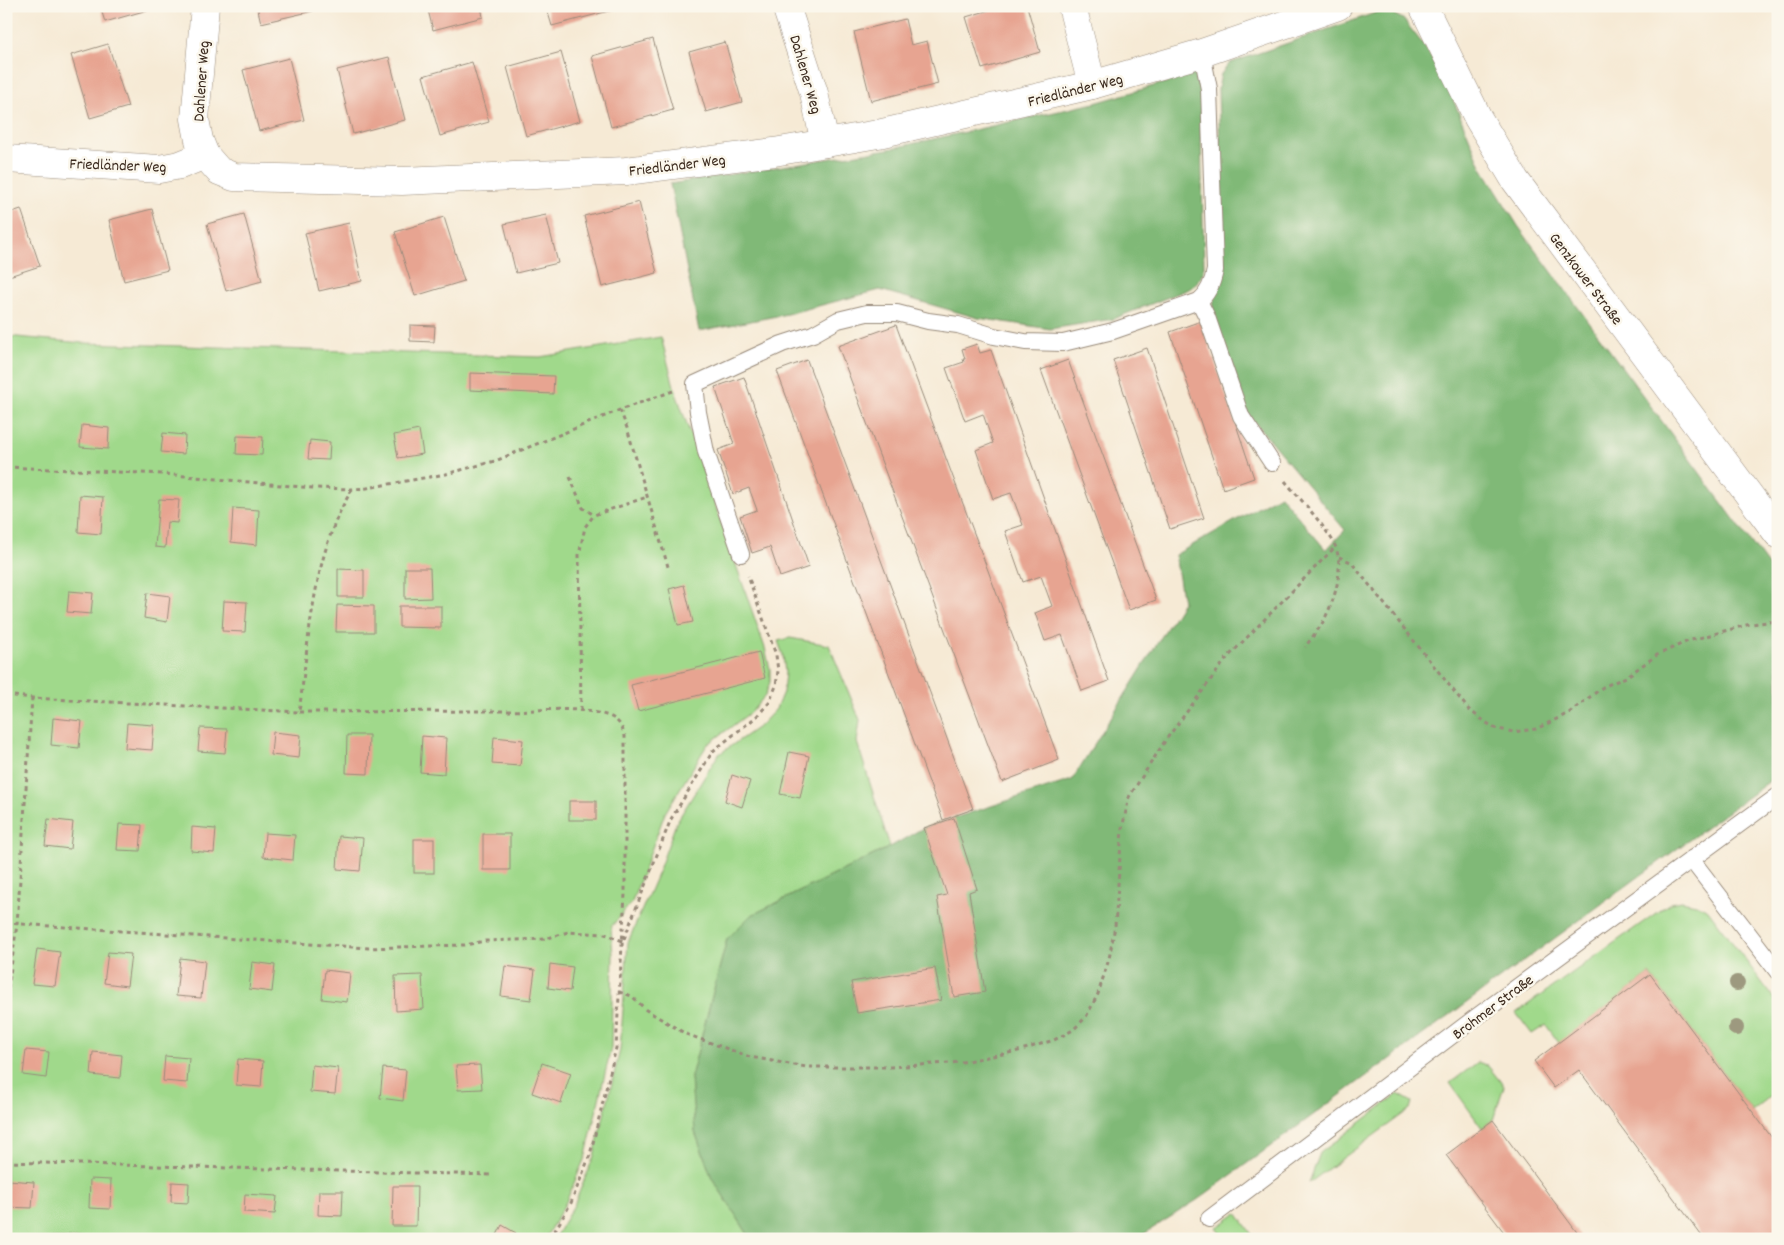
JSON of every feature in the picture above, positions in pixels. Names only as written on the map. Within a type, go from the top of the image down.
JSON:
[{"type":"street","name":"Dahlener Weg","points":[[205,6],[195,119],[199,140],[205,156]]},
{"type":"street","name":"Dahlener Weg","points":[[786,6],[814,93],[825,143]]},
{"type":"street","points":[[1072,6],[1092,85]]},
{"type":"street","name":"Friedländer Weg","points":[[7,159],[159,169],[180,165],[205,156],[220,171],[234,177],[402,181],[626,171],[774,152],[878,134],[1092,85],[1202,52],[1338,6]]},
{"type":"street","name":"Genzkower Straße","points":[[1423,6],[1478,118],[1515,180],[1778,534]]},
{"type":"lane","points":[[740,554],[706,452],[698,412],[695,384],[782,344],[813,334],[838,320],[867,313],[897,313],[928,321],[958,325],[994,336],[1025,342],[1063,343],[1113,331],[1199,301],[1204,297],[1213,280],[1215,270],[1209,89],[1202,52]]},
{"type":"lane","points":[[1199,301],[1207,317],[1240,416],[1272,463]]},
{"type":"lane","name":"Brohmer Straße","points":[[1209,1219],[1475,1018],[1778,796]]},
{"type":"lane","points":[[1692,859],[1778,972]]},
{"type":"path","points":[[6,467],[164,474],[313,488],[353,489],[446,474],[495,461],[620,410],[695,384]]},
{"type":"path","points":[[620,410],[669,570]]},
{"type":"path","points":[[1272,463],[1332,539],[1339,557],[1334,594],[1323,621],[1305,647]]},
{"type":"path","points":[[570,477],[583,508],[594,515]]},
{"type":"path","points":[[300,712],[320,569],[342,506],[353,489]]},
{"type":"path","points":[[581,710],[578,555],[585,527],[594,515],[647,497]]},
{"type":"path","points":[[619,992],[632,996],[646,1010],[686,1034],[750,1057],[806,1067],[891,1067],[962,1062],[1018,1051],[1054,1040],[1073,1030],[1086,1017],[1098,994],[1109,959],[1115,926],[1122,829],[1129,797],[1165,741],[1227,658],[1335,547]]},
{"type":"path","points":[[623,941],[671,819],[713,751],[756,717],[768,703],[776,686],[778,671],[776,655],[740,554]]},
{"type":"path","points":[[1339,557],[1351,562],[1469,710],[1494,728],[1513,732],[1536,729],[1569,713],[1603,686],[1626,677],[1656,655],[1688,641],[1750,624],[1778,620]]},
{"type":"path","points":[[6,695],[300,712],[581,710],[612,717],[621,724],[625,736],[625,894],[616,1048],[590,1155],[571,1203],[550,1239]]},
{"type":"path","points":[[6,1004],[16,924],[32,698]]},
{"type":"path","points":[[6,923],[369,948],[465,946],[485,941],[545,939],[568,932],[605,934],[623,941]]},
{"type":"path","points":[[6,1162],[492,1175]]},
{"type":"green space","points":[[1378,12],[1391,13],[1403,19],[1426,48],[1450,92],[1481,166],[1518,226],[1778,579],[1778,775],[1197,1200],[1136,1239],[751,1239],[712,1178],[695,1132],[691,1077],[727,939],[750,916],[890,847],[923,828],[1072,780],[1183,602],[1175,555],[1280,495],[1326,550],[1345,530],[1247,413],[1213,313],[1215,297],[1224,272],[1218,89],[1221,74],[1230,63]]},
{"type":"green space","points":[[1195,74],[1200,90],[1204,268],[1199,280],[1189,289],[1113,319],[1050,329],[978,318],[880,290],[787,314],[699,331],[670,184],[889,149],[1095,103]]},
{"type":"green space","points":[[6,336],[83,343],[540,357],[661,337],[675,390],[765,648],[770,669],[770,682],[765,696],[751,712],[707,745],[665,813],[632,902],[611,927],[613,955],[611,1048],[586,1155],[566,1202],[545,1239],[6,1239]]},
{"type":"green space","points":[[790,638],[829,645],[860,720],[857,742],[890,847],[750,916],[727,939],[691,1077],[695,1132],[712,1178],[751,1239],[554,1239],[574,1205],[594,1156],[620,1050],[628,942],[659,870],[676,823],[718,755],[761,725],[776,709],[783,692],[785,673],[783,655],[778,641]]},
{"type":"green space","points":[[1681,901],[1696,904],[1708,910],[1778,1004],[1778,1090],[1752,1111],[1650,974],[1559,1043],[1546,1025],[1532,1034],[1516,1013],[1670,903]]},
{"type":"green space","points":[[1478,1062],[1488,1066],[1504,1086],[1493,1120],[1482,1128],[1450,1083]]},
{"type":"green space","points":[[1398,1094],[1412,1102],[1410,1109],[1309,1183],[1320,1153]]},
{"type":"green space","points":[[1237,1213],[1255,1239],[1224,1239],[1216,1228]]},
{"type":"building","points":[[100,6],[158,6],[158,7],[105,22]]},
{"type":"building","points":[[257,6],[311,6],[313,11],[261,23]]},
{"type":"building","points":[[427,6],[481,6],[483,17],[433,30]]},
{"type":"building","points":[[546,6],[624,6],[624,7],[552,26]]},
{"type":"building","points":[[1003,6],[1027,6],[1040,52],[982,69],[966,17]]},
{"type":"building","points":[[905,19],[911,45],[927,41],[938,84],[871,101],[854,32]]},
{"type":"building","points":[[653,39],[673,110],[611,127],[592,56]]},
{"type":"building","points":[[725,42],[742,102],[706,112],[689,52]]},
{"type":"building","points":[[108,44],[128,107],[90,118],[71,55]]},
{"type":"building","points":[[561,52],[580,121],[526,136],[507,67]]},
{"type":"building","points":[[389,57],[405,120],[353,134],[337,70]]},
{"type":"building","points":[[289,58],[304,120],[259,131],[243,70]]},
{"type":"building","points":[[472,62],[489,122],[440,136],[423,76]]},
{"type":"building","points":[[639,202],[657,273],[602,287],[584,216]]},
{"type":"building","points":[[21,209],[40,266],[6,277],[6,214]]},
{"type":"building","points":[[152,209],[168,270],[124,281],[109,220]]},
{"type":"building","points":[[244,214],[262,281],[226,291],[207,224]]},
{"type":"building","points":[[546,215],[558,263],[516,273],[504,224]]},
{"type":"building","points":[[444,217],[464,281],[415,296],[395,232]]},
{"type":"building","points":[[349,223],[362,281],[319,291],[305,233]]},
{"type":"building","points":[[1201,321],[1254,478],[1223,489],[1170,332]]},
{"type":"building","points":[[410,325],[435,326],[434,342],[410,341]]},
{"type":"building","points":[[896,325],[1059,760],[1002,782],[838,346]]},
{"type":"building","points":[[977,344],[980,353],[991,350],[1109,681],[1082,691],[1062,635],[1045,641],[1035,613],[1052,606],[1041,576],[1023,582],[1005,531],[1023,525],[1011,493],[993,499],[976,450],[993,443],[983,414],[965,421],[946,368],[964,362],[962,349]]},
{"type":"building","points":[[1147,348],[1204,518],[1170,529],[1113,360]]},
{"type":"building","points":[[807,360],[973,809],[943,820],[777,371]]},
{"type":"building","points":[[1068,360],[1156,600],[1129,610],[1041,370]]},
{"type":"building","points":[[470,373],[554,376],[553,394],[470,390]]},
{"type":"building","points":[[744,377],[809,567],[780,577],[770,547],[752,553],[740,516],[757,510],[749,488],[733,494],[718,450],[734,444],[715,387]]},
{"type":"building","points":[[82,425],[109,428],[108,449],[80,447]]},
{"type":"building","points":[[419,430],[423,454],[398,458],[394,435]]},
{"type":"building","points":[[163,433],[185,435],[184,454],[161,452]]},
{"type":"building","points":[[237,436],[263,437],[262,455],[236,454]]},
{"type":"building","points":[[310,440],[330,442],[329,460],[308,459]]},
{"type":"building","points":[[80,495],[103,497],[101,534],[78,532]]},
{"type":"building","points":[[159,499],[179,500],[177,523],[167,522],[165,548],[155,547]]},
{"type":"building","points":[[233,508],[259,510],[257,545],[231,542]]},
{"type":"building","points":[[405,568],[430,568],[431,598],[405,599]]},
{"type":"building","points":[[338,569],[364,570],[364,597],[338,597]]},
{"type":"building","points":[[684,585],[693,622],[678,625],[669,589]]},
{"type":"building","points":[[69,591],[93,593],[91,614],[67,612]]},
{"type":"building","points":[[147,593],[170,596],[167,622],[144,618]]},
{"type":"building","points":[[224,601],[247,602],[245,632],[222,631]]},
{"type":"building","points":[[337,605],[374,606],[374,632],[336,632]]},
{"type":"building","points":[[399,606],[441,606],[441,628],[399,627]]},
{"type":"building","points":[[759,652],[765,678],[638,711],[631,685]]},
{"type":"building","points":[[53,718],[82,721],[79,748],[51,745]]},
{"type":"building","points":[[127,723],[154,725],[152,750],[125,748]]},
{"type":"building","points":[[200,728],[227,729],[225,753],[198,751]]},
{"type":"building","points":[[273,732],[301,735],[299,758],[271,755]]},
{"type":"building","points":[[347,735],[369,735],[368,774],[346,773]]},
{"type":"building","points":[[422,736],[446,738],[444,774],[420,772]]},
{"type":"building","points":[[494,737],[523,740],[520,766],[492,764]]},
{"type":"building","points":[[789,752],[809,756],[800,798],[780,794]]},
{"type":"building","points":[[732,775],[750,781],[742,807],[725,801]]},
{"type":"building","points":[[569,801],[596,801],[596,820],[569,820]]},
{"type":"building","points":[[954,818],[977,889],[969,892],[985,992],[954,997],[937,897],[947,895],[924,828]]},
{"type":"building","points":[[48,819],[73,822],[70,849],[45,846]]},
{"type":"building","points":[[119,824],[142,825],[140,851],[117,850]]},
{"type":"building","points":[[192,827],[216,829],[214,853],[191,851]]},
{"type":"building","points":[[265,833],[295,835],[293,860],[263,857]]},
{"type":"building","points":[[483,834],[510,834],[510,870],[483,870]]},
{"type":"building","points":[[339,836],[363,838],[360,871],[337,869]]},
{"type":"building","points":[[414,839],[434,839],[434,873],[414,873]]},
{"type":"building","points":[[37,949],[60,952],[55,986],[32,984]]},
{"type":"building","points":[[108,952],[131,954],[127,986],[104,983]]},
{"type":"building","points":[[180,958],[205,961],[201,998],[176,996]]},
{"type":"building","points":[[252,962],[275,965],[272,992],[249,989]]},
{"type":"building","points":[[550,964],[573,967],[570,991],[548,988]]},
{"type":"building","points":[[505,966],[535,970],[531,1000],[501,996]]},
{"type":"building","points":[[935,968],[941,1000],[857,1013],[851,982]]},
{"type":"building","points":[[325,970],[350,973],[347,1002],[322,999]]},
{"type":"building","points":[[1650,974],[1778,1146],[1778,1239],[1704,1239],[1579,1070],[1554,1088],[1534,1061]]},
{"type":"building","points":[[422,975],[424,1009],[396,1011],[395,976]]},
{"type":"building","points":[[26,1050],[49,1052],[46,1078],[23,1075]]},
{"type":"building","points":[[93,1052],[122,1055],[120,1078],[91,1075]]},
{"type":"building","points":[[165,1056],[189,1058],[187,1083],[163,1081]]},
{"type":"building","points":[[238,1059],[263,1061],[261,1087],[236,1085]]},
{"type":"building","points":[[542,1063],[571,1073],[561,1103],[532,1093]]},
{"type":"building","points":[[312,1065],[338,1068],[335,1094],[310,1092]]},
{"type":"building","points":[[480,1065],[482,1089],[458,1090],[456,1066]]},
{"type":"building","points":[[383,1068],[406,1070],[403,1101],[380,1098]]},
{"type":"building","points":[[1493,1120],[1582,1239],[1509,1239],[1446,1155]]},
{"type":"building","points":[[90,1179],[111,1180],[110,1209],[89,1208]]},
{"type":"building","points":[[8,1180],[34,1182],[32,1208],[6,1207]]},
{"type":"building","points":[[172,1182],[189,1183],[188,1203],[171,1202]]},
{"type":"building","points":[[393,1186],[417,1186],[416,1226],[392,1226]]},
{"type":"building","points":[[319,1191],[343,1191],[342,1216],[318,1215]]},
{"type":"building","points":[[245,1194],[277,1196],[275,1214],[244,1212]]},
{"type":"building","points":[[502,1225],[516,1233],[513,1239],[495,1239]]}]
